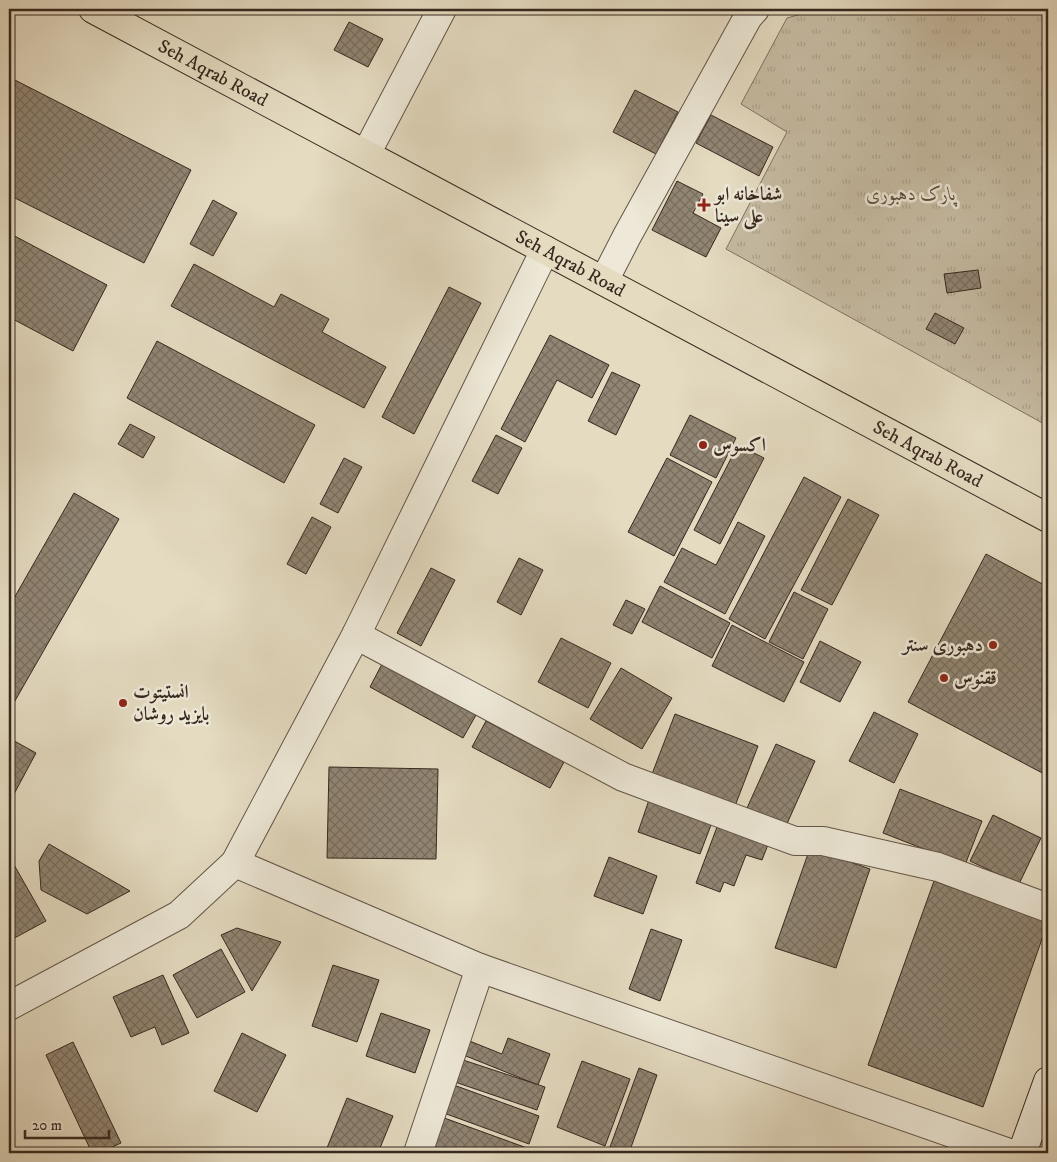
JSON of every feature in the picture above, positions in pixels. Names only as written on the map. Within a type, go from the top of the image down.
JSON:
[{"type":"highway","name":"Seh Aqrab Road","points":[[110,13],[366,154],[1048,518]]},
{"type":"street","points":[[366,154],[442,9]]},
{"type":"street","points":[[604,281],[748,17],[755,9]]},
{"type":"street","points":[[9,1006],[178,915],[235,863],[356,635],[545,250]]},
{"type":"street","points":[[356,635],[623,777],[795,841],[823,841],[938,867],[1048,908]]},
{"type":"street","points":[[235,863],[480,968],[1009,1153]]},
{"type":"street","points":[[418,1153],[480,968]]},
{"type":"street","points":[[1022,1153],[1048,1080]]},
{"type":"green space","name":"پارک دهبوری","points":[[819,9],[1042,9],[1048,11],[1048,426],[726,249],[787,132],[741,104],[787,18]]},
{"type":"building","points":[[349,22],[383,39],[368,67],[334,50]]},
{"type":"building","points":[[9,77],[191,170],[144,263],[9,195]]},
{"type":"building","points":[[635,90],[678,112],[656,154],[613,132]]},
{"type":"building","points":[[711,115],[773,147],[759,176],[696,143]]},
{"type":"building","points":[[677,181],[703,194],[693,213],[721,228],[706,257],[652,230]]},
{"type":"building","points":[[213,200],[237,213],[213,256],[190,244]]},
{"type":"building","points":[[9,233],[107,285],[73,351],[9,317]]},
{"type":"building","points":[[194,264],[274,307],[281,294],[329,319],[322,332],[386,367],[364,408],[171,306]]},
{"type":"building","points":[[978,270],[981,288],[947,293],[944,274]]},
{"type":"building","points":[[449,287],[481,303],[414,434],[382,417]]},
{"type":"building","points":[[935,313],[964,328],[955,344],[926,329]]},
{"type":"building","points":[[550,335],[609,365],[592,398],[557,380],[525,442],[501,429]]},
{"type":"building","points":[[157,341],[315,425],[284,483],[127,398]]},
{"type":"building","points":[[612,372],[640,385],[616,435],[588,421]]},
{"type":"building","points":[[690,415],[736,438],[716,478],[670,455]]},
{"type":"building","points":[[130,424],[155,437],[143,458],[118,444]]},
{"type":"building","points":[[496,435],[522,448],[498,494],[472,481]]},
{"type":"building","points":[[738,445],[764,458],[720,544],[694,530]]},
{"type":"building","points":[[344,458],[362,467],[338,513],[320,504]]},
{"type":"building","points":[[667,458],[712,482],[674,556],[628,532]]},
{"type":"building","points":[[804,477],[841,497],[765,639],[729,619]]},
{"type":"building","points":[[74,493],[119,519],[12,706],[9,704],[9,607]]},
{"type":"building","points":[[848,499],[879,515],[832,605],[801,590]]},
{"type":"building","points":[[312,517],[331,527],[306,574],[287,564]]},
{"type":"building","points":[[738,522],[765,536],[725,614],[664,582],[682,548],[716,565]]},
{"type":"building","name":"دهبوری سنتر","points":[[986,554],[1048,587],[1048,776],[908,702]]},
{"type":"building","points":[[519,558],[543,570],[521,615],[497,602]]},
{"type":"building","points":[[431,568],[455,580],[421,646],[397,633]]},
{"type":"building","points":[[660,586],[730,623],[712,658],[642,622]]},
{"type":"building","points":[[794,592],[828,609],[803,659],[769,642]]},
{"type":"building","points":[[626,600],[645,609],[632,634],[613,625]]},
{"type":"building","points":[[732,625],[804,662],[784,702],[712,666]]},
{"type":"building","points":[[561,638],[611,663],[588,708],[538,682]]},
{"type":"building","points":[[820,641],[861,662],[840,702],[800,682]]},
{"type":"building","points":[[382,664],[476,715],[463,738],[370,687]]},
{"type":"building","points":[[621,668],[672,698],[642,749],[590,719]]},
{"type":"building","points":[[874,712],[918,734],[894,783],[849,761]]},
{"type":"building","points":[[675,714],[758,746],[735,806],[652,774]]},
{"type":"building","points":[[486,721],[564,762],[550,788],[472,747]]},
{"type":"building","points":[[9,738],[36,753],[14,794],[9,791]]},
{"type":"building","points":[[776,744],[815,761],[786,826],[747,808]]},
{"type":"building","points":[[329,767],[438,769],[436,859],[327,858]]},
{"type":"building","points":[[900,789],[982,821],[965,865],[883,833]]},
{"type":"building","points":[[651,794],[714,817],[700,854],[638,832]]},
{"type":"building","points":[[993,815],[1041,838],[1019,884],[970,861]]},
{"type":"building","points":[[720,819],[771,837],[762,860],[746,855],[734,886],[724,882],[720,892],[696,883]]},
{"type":"building","points":[[49,844],[130,891],[87,914],[41,890],[39,861]]},
{"type":"building","points":[[810,848],[870,869],[836,968],[775,948]]},
{"type":"building","points":[[9,856],[46,921],[9,941]]},
{"type":"building","points":[[609,857],[657,876],[643,914],[594,896]]},
{"type":"building","points":[[934,881],[1048,922],[983,1107],[868,1065]]},
{"type":"building","points":[[237,928],[281,942],[252,991],[221,935]]},
{"type":"building","points":[[651,929],[682,940],[660,1001],[629,989]]},
{"type":"building","points":[[221,949],[245,992],[197,1018],[173,975]]},
{"type":"building","points":[[333,965],[379,980],[357,1042],[312,1026]]},
{"type":"building","points":[[163,975],[189,1033],[162,1045],[155,1027],[131,1037],[113,997]]},
{"type":"building","points":[[381,1013],[430,1030],[415,1073],[366,1056]]},
{"type":"building","points":[[242,1033],[286,1055],[257,1112],[214,1091]]},
{"type":"building","points":[[508,1038],[550,1054],[538,1085],[461,1054],[467,1040],[502,1054]]},
{"type":"building","points":[[73,1042],[121,1143],[99,1153],[92,1153],[46,1055]]},
{"type":"building","points":[[457,1058],[545,1087],[537,1110],[449,1080]]},
{"type":"building","points":[[582,1061],[630,1079],[605,1146],[557,1127]]},
{"type":"building","points":[[639,1068],[657,1075],[629,1153],[610,1147]]},
{"type":"building","points":[[451,1084],[539,1116],[529,1144],[441,1112]]},
{"type":"building","points":[[347,1098],[393,1116],[378,1153],[325,1153]]},
{"type":"building","points":[[436,1115],[527,1148],[525,1153],[453,1153],[426,1144]]},
{"type":"place","name":"شفاخانه ابو علی سینا","points":[[704,205]]},
{"type":"place","name":"اکسوس","points":[[703,445]]},
{"type":"place","name":"دهبوری سنتر","points":[[993,645]]},
{"type":"place","name":"ققنوس","points":[[944,678]]},
{"type":"place","name":"انستیتوت بایزید روشان","points":[[123,703]]}]
